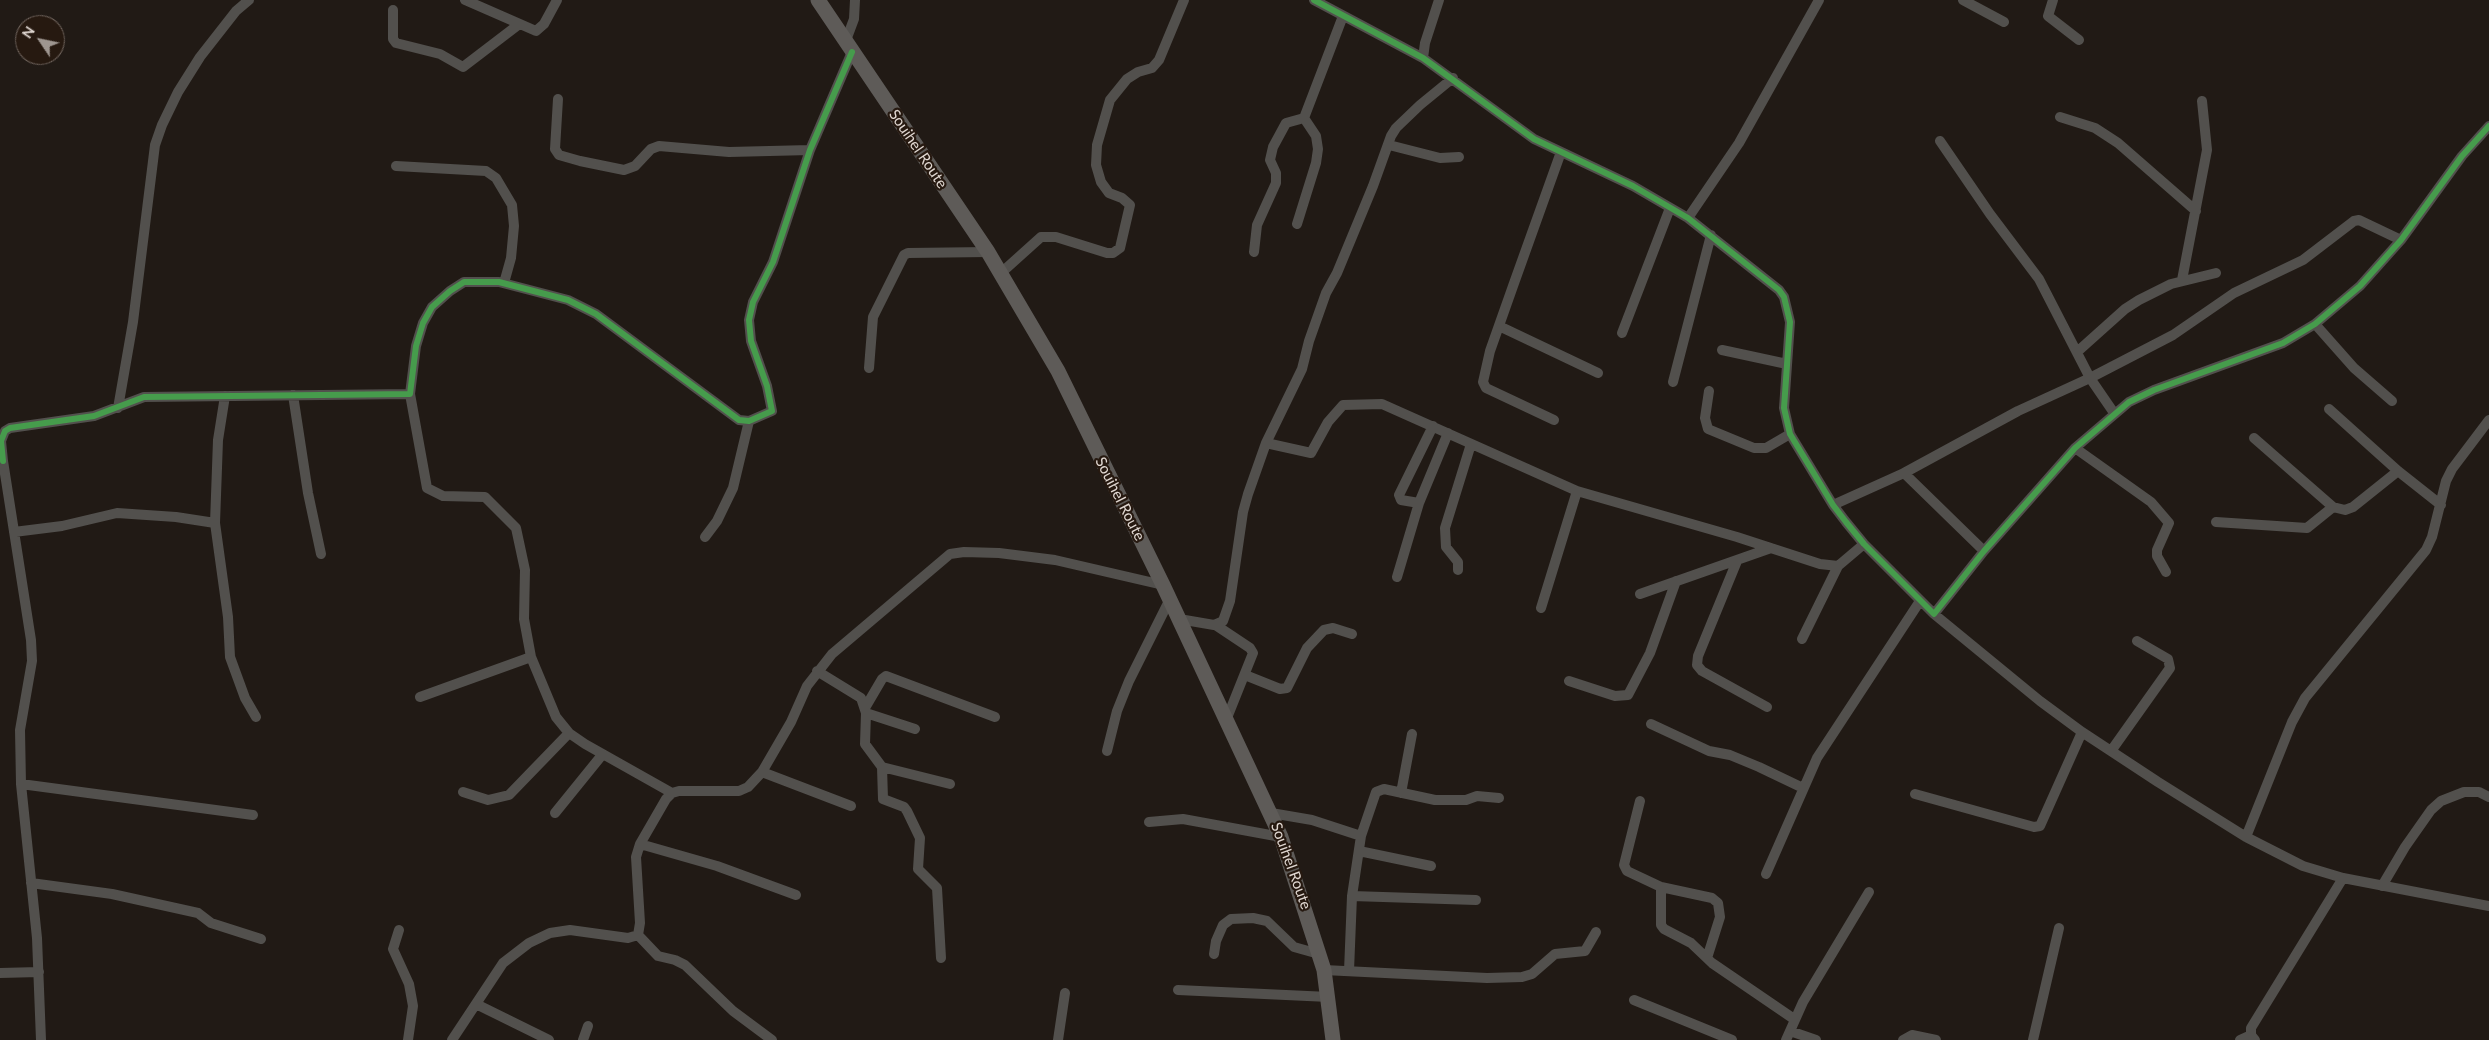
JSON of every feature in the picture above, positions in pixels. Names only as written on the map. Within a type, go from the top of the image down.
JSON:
[{"type":"main road","name":"Souihel Route","points":[[818,0],[848,48],[988,252],[1058,371],[1163,584],[1281,837],[1320,954],[1329,997],[1333,1040]]},
{"type":"street","points":[[118,408],[133,322],[155,145],[178,92],[200,57],[236,11],[249,0]]},
{"type":"street","points":[[465,0],[533,31],[539,30],[557,0]]},
{"type":"street","points":[[855,0],[854,19],[848,48],[810,150],[773,262],[753,302],[749,320],[751,341],[767,386],[772,411],[749,422],[738,420],[585,307],[540,291],[504,283],[464,282],[450,291],[432,308],[423,323],[416,346],[410,394],[427,488],[443,496],[485,497],[516,528],[525,570],[524,619],[531,657],[556,717],[569,733],[602,755],[672,793],[688,790],[740,791],[748,787],[762,772],[817,671],[832,654],[950,554],[964,552],[999,553],[1055,560],[1163,584]]},
{"type":"street","points":[[1001,273],[1041,237],[1056,237],[1107,253],[1113,253],[1120,248],[1130,205],[1122,198],[1109,193],[1101,182],[1096,164],[1096,145],[1110,100],[1127,80],[1138,72],[1152,68],[1160,60],[1184,0]]},
{"type":"street","points":[[1314,0],[1423,58],[1453,78],[1534,139],[1633,186],[1688,218],[1767,279],[1784,297],[1790,322],[1784,408],[1790,434],[1834,505],[1864,544],[1920,601],[2040,701],[2082,732],[2246,837],[2303,866],[2343,878],[2489,906]]},
{"type":"street","points":[[1423,58],[1425,42],[1439,0]]},
{"type":"street","points":[[1688,218],[1739,143],[1820,0]]},
{"type":"street","points":[[1962,0],[2004,22]]},
{"type":"street","points":[[2053,0],[2048,16],[2079,40]]},
{"type":"street","points":[[393,10],[393,39],[396,43],[402,47],[440,54],[463,67],[518,24]]},
{"type":"street","points":[[1304,118],[1343,16]]},
{"type":"street","points":[[1217,626],[1223,621],[1230,601],[1243,512],[1266,443],[1302,369],[1309,340],[1326,293],[1388,145],[1396,128],[1453,78]]},
{"type":"street","points":[[558,99],[555,148],[559,154],[580,161],[624,170],[635,166],[651,149],[659,146],[729,152],[810,150]]},
{"type":"street","points":[[2182,280],[2207,150],[2202,101]]},
{"type":"street","points":[[2060,117],[2095,128],[2118,143],[2196,212]]},
{"type":"street","points":[[1297,224],[1316,163],[1318,149],[1316,136],[1304,118]]},
{"type":"street","points":[[1254,252],[1256,226],[1277,178],[1270,160],[1274,147],[1286,123],[1304,118]]},
{"type":"street","points":[[1934,614],[1984,551],[2075,448],[2114,413],[2129,402],[2154,390],[2283,343],[2315,324],[2360,286],[2401,240],[2462,156],[2489,126]]},
{"type":"street","points":[[1940,141],[1990,214],[2039,280],[2090,378],[2114,413]]},
{"type":"street","points":[[1388,145],[1440,158],[1459,157]]},
{"type":"street","points":[[1554,420],[1484,385],[1488,360],[1499,326],[1561,152]]},
{"type":"street","points":[[396,166],[486,171],[496,178],[512,205],[514,226],[512,258],[504,283]]},
{"type":"street","points":[[1622,333],[1670,208]]},
{"type":"street","points":[[1834,505],[1904,473],[2018,411],[2090,378],[2173,335],[2234,293],[2303,260],[2354,221],[2359,220],[2401,240]]},
{"type":"street","points":[[1673,382],[1711,235]]},
{"type":"street","points":[[869,368],[873,317],[904,255],[908,253],[988,252]]},
{"type":"street","points":[[2077,352],[2125,309],[2156,291],[2182,280],[2216,273]]},
{"type":"street","points":[[2315,324],[2354,368],[2392,401]]},
{"type":"street","points":[[1499,326],[1598,373]]},
{"type":"street","points":[[1722,350],[1787,364]]},
{"type":"street","points":[[1709,391],[1705,418],[1708,429],[1754,448],[1766,448],[1790,434]]},
{"type":"street","points":[[42,1040],[39,972],[21,784],[20,730],[32,661],[31,640],[1,461],[2,429],[94,416],[144,397],[410,394]]},
{"type":"street","points":[[293,395],[308,494],[321,554]]},
{"type":"street","points":[[225,396],[218,440],[215,523],[228,617],[230,657],[246,698],[256,717]]},
{"type":"street","points":[[1266,443],[1311,453],[1328,422],[1343,405],[1349,403],[1382,404],[1577,491],[1737,536],[1820,564],[1838,566]]},
{"type":"street","points":[[2329,409],[2398,471],[2440,505]]},
{"type":"street","points":[[2246,837],[2292,722],[2305,698],[2426,550],[2432,537],[2452,469],[2489,420]]},
{"type":"street","points":[[705,537],[718,521],[733,488],[749,422]]},
{"type":"street","points":[[1419,503],[1401,500],[1399,495],[1433,426]]},
{"type":"street","points":[[1397,577],[1419,503],[1448,433]]},
{"type":"street","points":[[2254,438],[2333,507],[2345,510],[2353,507],[2398,471]]},
{"type":"street","points":[[1458,570],[1458,562],[1446,547],[1444,535],[1471,444]]},
{"type":"street","points":[[2075,448],[2151,502],[2169,523],[2157,550],[2157,556],[2166,572]]},
{"type":"street","points":[[1904,473],[1984,551]]},
{"type":"street","points":[[1541,608],[1577,491]]},
{"type":"street","points":[[2216,522],[2307,528],[2325,511],[2333,507]]},
{"type":"street","points":[[14,532],[62,526],[117,514],[176,517],[215,523]]},
{"type":"street","points":[[1802,639],[1838,566],[1864,544]]},
{"type":"street","points":[[1640,594],[1771,548]]},
{"type":"street","points":[[1737,561],[1698,656],[1697,665],[1702,671],[1767,708]]},
{"type":"street","points":[[1569,681],[1615,696],[1628,695],[1650,653],[1676,581]]},
{"type":"street","points":[[1107,751],[1129,681],[1170,599]]},
{"type":"street","points":[[1766,874],[1803,788],[1828,740],[1920,601]]},
{"type":"street","points":[[1179,618],[1217,626],[1252,650],[1252,658],[1227,718]]},
{"type":"street","points":[[1245,674],[1280,689],[1287,688],[1307,648],[1324,630],[1333,628],[1352,634]]},
{"type":"street","points":[[2111,751],[2170,668],[2168,658],[2137,641]]},
{"type":"street","points":[[420,697],[531,657]]},
{"type":"street","points":[[817,671],[856,693],[865,710],[865,744],[882,767],[883,800],[904,807],[916,828],[920,838],[917,866],[920,873],[937,888],[937,922],[941,958]]},
{"type":"street","points":[[865,710],[882,679],[886,676],[995,717]]},
{"type":"street","points":[[865,710],[915,729]]},
{"type":"street","points":[[1651,724],[1709,751],[1759,766],[1803,788]]},
{"type":"street","points":[[1915,794],[2034,827],[2040,826],[2082,732]]},
{"type":"street","points":[[463,792],[488,800],[509,796],[569,733]]},
{"type":"street","points":[[1401,793],[1412,734]]},
{"type":"street","points":[[555,813],[602,755]]},
{"type":"street","points":[[882,767],[950,784]]},
{"type":"street","points":[[762,772],[851,806]]},
{"type":"street","points":[[21,784],[253,815]]},
{"type":"street","points":[[1349,971],[1352,896],[1358,851],[1361,836],[1376,792],[1384,789],[1434,800],[1466,800],[1477,796],[1499,798]]},
{"type":"street","points":[[2382,886],[2405,847],[2431,810],[2441,801],[2464,792],[2479,792],[2489,797]]},
{"type":"street","points":[[638,935],[640,923],[636,858],[640,844],[672,793]]},
{"type":"street","points":[[1640,801],[1625,869],[1661,887],[1712,898],[1718,903],[1720,917],[1708,958]]},
{"type":"street","points":[[1271,813],[1312,820],[1361,836]]},
{"type":"street","points":[[1149,822],[1183,819],[1281,837]]},
{"type":"street","points":[[640,844],[717,866],[796,896]]},
{"type":"street","points":[[1358,851],[1431,866]]},
{"type":"street","points":[[2240,1040],[2253,1037],[2251,1028],[2343,878]]},
{"type":"street","points":[[31,883],[112,894],[198,913],[211,923],[261,938]]},
{"type":"street","points":[[1661,887],[1661,924],[1664,929],[1691,943],[1708,958],[1794,1019]]},
{"type":"street","points":[[1816,1040],[1788,1035],[1794,1019],[1870,892]]},
{"type":"street","points":[[1352,896],[1476,900]]},
{"type":"street","points":[[1214,954],[1216,940],[1223,925],[1231,919],[1253,918],[1266,921],[1294,946],[1320,954]]},
{"type":"street","points":[[2033,1040],[2059,928]]},
{"type":"street","points":[[399,930],[393,949],[409,984],[413,1006],[408,1040]]},
{"type":"street","points":[[452,1040],[503,964],[528,943],[550,932],[570,930],[628,938],[638,935]]},
{"type":"street","points":[[1324,970],[1487,978],[1522,977],[1532,974],[1541,968],[1555,954],[1584,951],[1596,932]]},
{"type":"street","points":[[638,935],[658,956],[686,965],[734,1011],[772,1040]]},
{"type":"street","points":[[0,973],[39,972]]},
{"type":"street","points":[[1178,990],[1329,997]]},
{"type":"street","points":[[1058,1040],[1065,993]]},
{"type":"street","points":[[1634,1000],[1732,1040]]},
{"type":"street","points":[[476,1004],[549,1040]]},
{"type":"street","points":[[583,1040],[588,1026]]},
{"type":"street","points":[[1903,1040],[1912,1035],[1936,1040]]},
{"type":"cycle path","points":[[1314,0],[1423,58],[1534,139],[1633,186],[1688,218],[1779,290],[1784,297],[1790,322],[1784,408],[1790,434],[1833,505],[1846,522],[1864,544],[1934,614],[1984,551],[2075,448],[2129,402],[2154,390],[2283,343],[2315,324],[2360,286],[2401,240],[2462,156],[2489,126]]},
{"type":"cycle path","points":[[3,461],[1,441],[5,431],[10,428],[94,416],[144,397],[410,394],[416,346],[423,323],[432,307],[450,291],[464,282],[499,282],[568,300],[596,314],[739,420],[749,421],[772,411],[767,386],[751,341],[749,320],[753,302],[773,262],[810,150],[852,52]]}]
